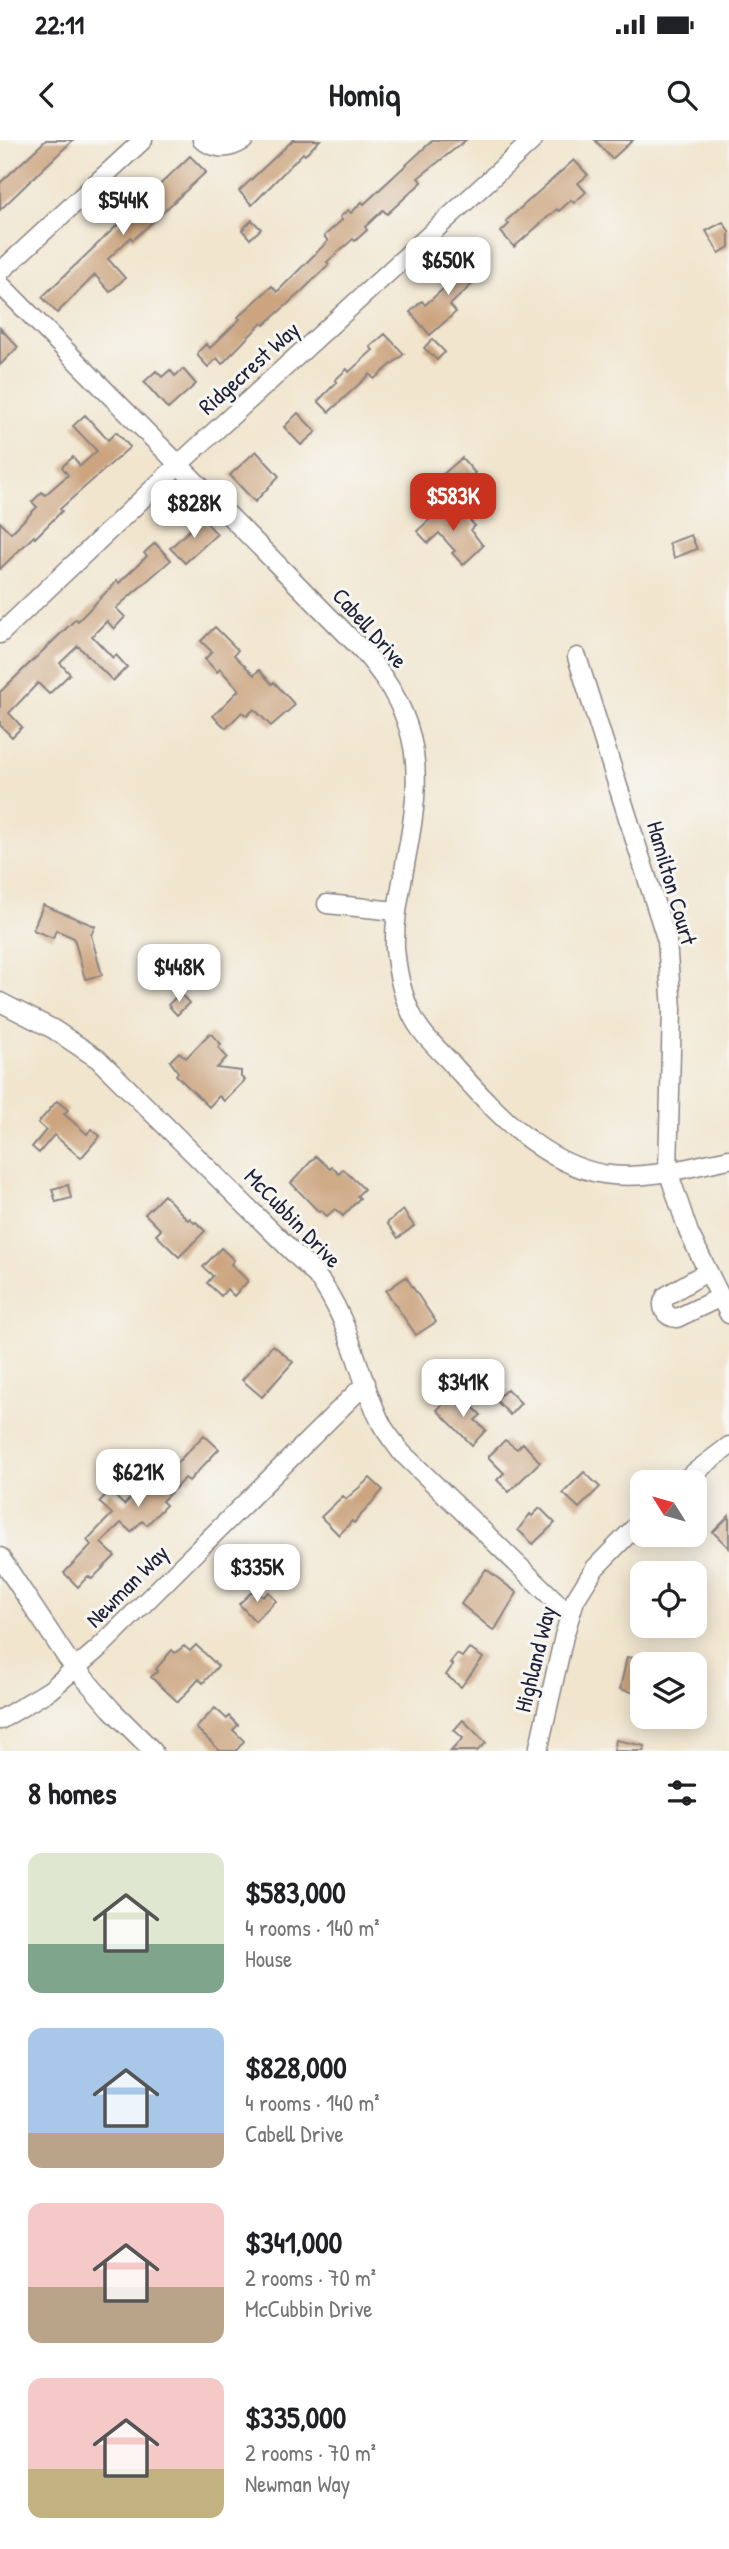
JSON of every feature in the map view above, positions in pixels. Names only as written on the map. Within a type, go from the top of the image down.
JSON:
[{"type":"street","points":[[0,272],[143,140]]},
{"type":"street","points":[[202,140],[222,149],[233,147],[244,140]]},
{"type":"street","name":"Ridgecrest Way","points":[[0,634],[178,465],[533,140]]},
{"type":"street","name":"Cabell Drive","points":[[0,284],[363,652],[394,692],[412,738],[417,793],[396,911],[395,949],[401,986],[412,1016],[438,1049],[512,1125],[546,1151],[577,1167],[603,1174],[629,1176],[729,1158]]},
{"type":"street","name":"Hamilton Court","points":[[577,657],[667,941],[672,1009],[668,1171]]},
{"type":"street","points":[[327,904],[396,911]]},
{"type":"street","name":"McCubbin Drive","points":[[0,1002],[53,1029],[98,1059],[292,1250],[325,1286],[336,1304],[384,1427],[401,1452],[570,1615]]},
{"type":"street","points":[[668,1171],[689,1233],[708,1271],[725,1305],[677,1318],[664,1312],[666,1296],[708,1271]]},
{"type":"street","name":"Newman Way","points":[[0,1720],[50,1690],[76,1669],[366,1384]]},
{"type":"street","points":[[698,1470],[729,1446]]},
{"type":"street","name":"Highland Way","points":[[538,1751],[570,1615],[582,1588],[595,1569],[630,1533]]},
{"type":"street","points":[[0,1557],[76,1669],[153,1751]]},
{"type":"building","points":[[46,140],[73,140],[0,210],[0,183]]},
{"type":"building","points":[[293,140],[320,140],[305,155],[303,153],[252,205],[239,191]]},
{"type":"building","points":[[433,140],[466,140],[418,178],[422,182],[387,214],[383,210],[365,227],[367,230],[327,262],[329,264],[302,291],[264,325],[262,323],[222,364],[217,358],[208,367],[198,356],[198,352],[206,344],[210,348],[240,319],[238,317],[272,286],[277,292],[328,241],[324,236],[342,220],[340,217],[348,210],[351,213],[362,202],[364,204]]},
{"type":"building","points":[[595,140],[633,140],[612,159]]},
{"type":"building","points":[[190,156],[206,172],[133,240],[131,237],[108,259],[125,278],[110,292],[95,275],[57,313],[42,297]]},
{"type":"building","points":[[574,160],[588,175],[578,183],[586,192],[574,203],[571,200],[559,211],[557,209],[514,247],[501,232],[509,224],[506,221]]},
{"type":"building","points":[[252,220],[261,229],[250,239],[242,230]]},
{"type":"building","points":[[723,222],[729,231],[729,247],[719,253],[706,231]]},
{"type":"building","points":[[475,257],[487,270],[450,305],[456,312],[430,335],[410,312],[422,301],[425,305],[451,282],[446,276],[460,264],[463,268]]},
{"type":"building","points":[[0,328],[18,347],[0,365]]},
{"type":"building","points":[[385,334],[404,354],[374,379],[370,374],[329,412],[318,401],[337,382],[335,380],[347,369],[349,372],[373,350],[370,347]]},
{"type":"building","points":[[432,339],[445,352],[437,360],[424,348]]},
{"type":"building","points":[[183,369],[196,384],[168,409],[144,382],[156,371],[162,377],[170,370],[175,376]]},
{"type":"building","points":[[298,413],[316,432],[301,445],[284,427]]},
{"type":"building","points":[[85,415],[108,440],[116,432],[130,447],[60,509],[62,511],[35,538],[34,536],[0,569],[0,522],[11,533],[37,507],[32,502],[42,492],[45,495],[68,475],[62,467],[73,457],[80,466],[97,451],[73,426]]},
{"type":"building","points":[[256,451],[279,476],[255,502],[230,475]]},
{"type":"building","points":[[462,458],[475,473],[455,490],[442,475]]},
{"type":"building","points":[[447,504],[457,515],[461,511],[475,526],[471,530],[483,546],[463,565],[439,533],[428,543],[417,531]]},
{"type":"building","points":[[200,516],[217,534],[185,563],[170,548],[193,527],[191,525]]},
{"type":"building","points":[[691,535],[697,549],[674,558],[669,543]]},
{"type":"building","points":[[155,543],[171,560],[116,608],[125,617],[114,629],[107,621],[92,636],[113,658],[116,655],[127,667],[113,681],[78,646],[60,663],[70,674],[49,694],[38,683],[9,713],[22,727],[12,737],[0,725],[0,692],[76,619],[78,621],[117,581],[119,583],[147,556],[144,553]]},
{"type":"building","points":[[215,627],[238,650],[234,655],[254,675],[259,670],[295,705],[271,726],[254,709],[247,716],[242,712],[226,728],[213,716],[239,690],[220,669],[217,672],[205,659],[212,652],[201,641]]},
{"type":"building","points":[[43,905],[95,926],[91,935],[102,975],[85,979],[74,938],[56,930],[53,938],[33,930]]},
{"type":"building","points":[[180,993],[189,1003],[177,1015],[168,1005]]},
{"type":"building","points":[[210,1033],[221,1044],[218,1047],[227,1057],[217,1068],[241,1071],[241,1077],[245,1080],[224,1101],[219,1096],[209,1107],[176,1075],[178,1072],[170,1061],[179,1052],[186,1058]]},
{"type":"building","points":[[57,1101],[68,1110],[64,1114],[87,1134],[91,1129],[100,1136],[81,1158],[54,1135],[39,1153],[32,1147],[46,1130],[38,1123]]},
{"type":"building","points":[[316,1156],[339,1174],[343,1169],[364,1189],[357,1196],[360,1198],[343,1216],[335,1209],[327,1216],[320,1210],[319,1212],[291,1183]]},
{"type":"building","points":[[68,1185],[71,1198],[56,1202],[52,1189]]},
{"type":"building","points":[[164,1195],[188,1220],[190,1218],[205,1231],[179,1257],[156,1235],[161,1230],[145,1214]]},
{"type":"building","points":[[403,1210],[414,1226],[398,1238],[387,1223]]},
{"type":"building","points":[[221,1248],[234,1260],[231,1264],[248,1281],[234,1296],[227,1289],[221,1296],[207,1283],[213,1276],[203,1267]]},
{"type":"building","points":[[406,1277],[436,1322],[416,1335],[386,1291]]},
{"type":"building","points":[[273,1345],[293,1362],[262,1397],[242,1380]]},
{"type":"building","points":[[507,1389],[521,1403],[510,1415],[496,1400]]},
{"type":"building","points":[[451,1396],[463,1408],[468,1402],[481,1415],[475,1420],[486,1430],[472,1445],[437,1410]]},
{"type":"building","points":[[204,1435],[219,1449],[189,1481],[185,1478],[162,1501],[166,1505],[147,1525],[142,1521],[131,1532],[121,1523],[101,1543],[115,1556],[92,1579],[88,1576],[78,1587],[64,1573],[91,1545],[87,1540],[112,1514],[99,1502],[110,1491],[124,1505],[153,1475],[167,1473]]},
{"type":"building","points":[[505,1440],[517,1449],[523,1443],[540,1462],[509,1492],[497,1480],[504,1473],[488,1457]]},
{"type":"building","points":[[584,1472],[600,1487],[579,1508],[563,1493]]},
{"type":"building","points":[[370,1478],[383,1490],[354,1523],[352,1521],[339,1535],[321,1517],[343,1496],[346,1499]]},
{"type":"building","points":[[540,1508],[555,1523],[533,1544],[518,1530],[530,1514],[532,1516]]},
{"type":"building","points":[[729,1516],[729,1548],[713,1532]]},
{"type":"building","points":[[486,1569],[517,1593],[494,1631],[461,1604]]},
{"type":"building","points":[[255,1589],[263,1597],[269,1592],[276,1601],[255,1621],[239,1604]]},
{"type":"building","points":[[196,1645],[218,1666],[203,1683],[199,1679],[178,1702],[151,1677],[172,1650],[175,1653],[184,1646],[190,1651]]},
{"type":"building","points":[[469,1648],[483,1658],[461,1687],[446,1675],[457,1654],[462,1657]]},
{"type":"building","points":[[627,1657],[630,1658],[630,1692],[620,1689]]},
{"type":"building","points":[[215,1708],[238,1725],[233,1730],[244,1741],[236,1751],[220,1751],[196,1728]]},
{"type":"building","points":[[463,1720],[486,1743],[477,1751],[451,1751],[463,1738],[454,1730]]},
{"type":"building","points":[[616,1740],[645,1746],[644,1751],[614,1751]]}]
